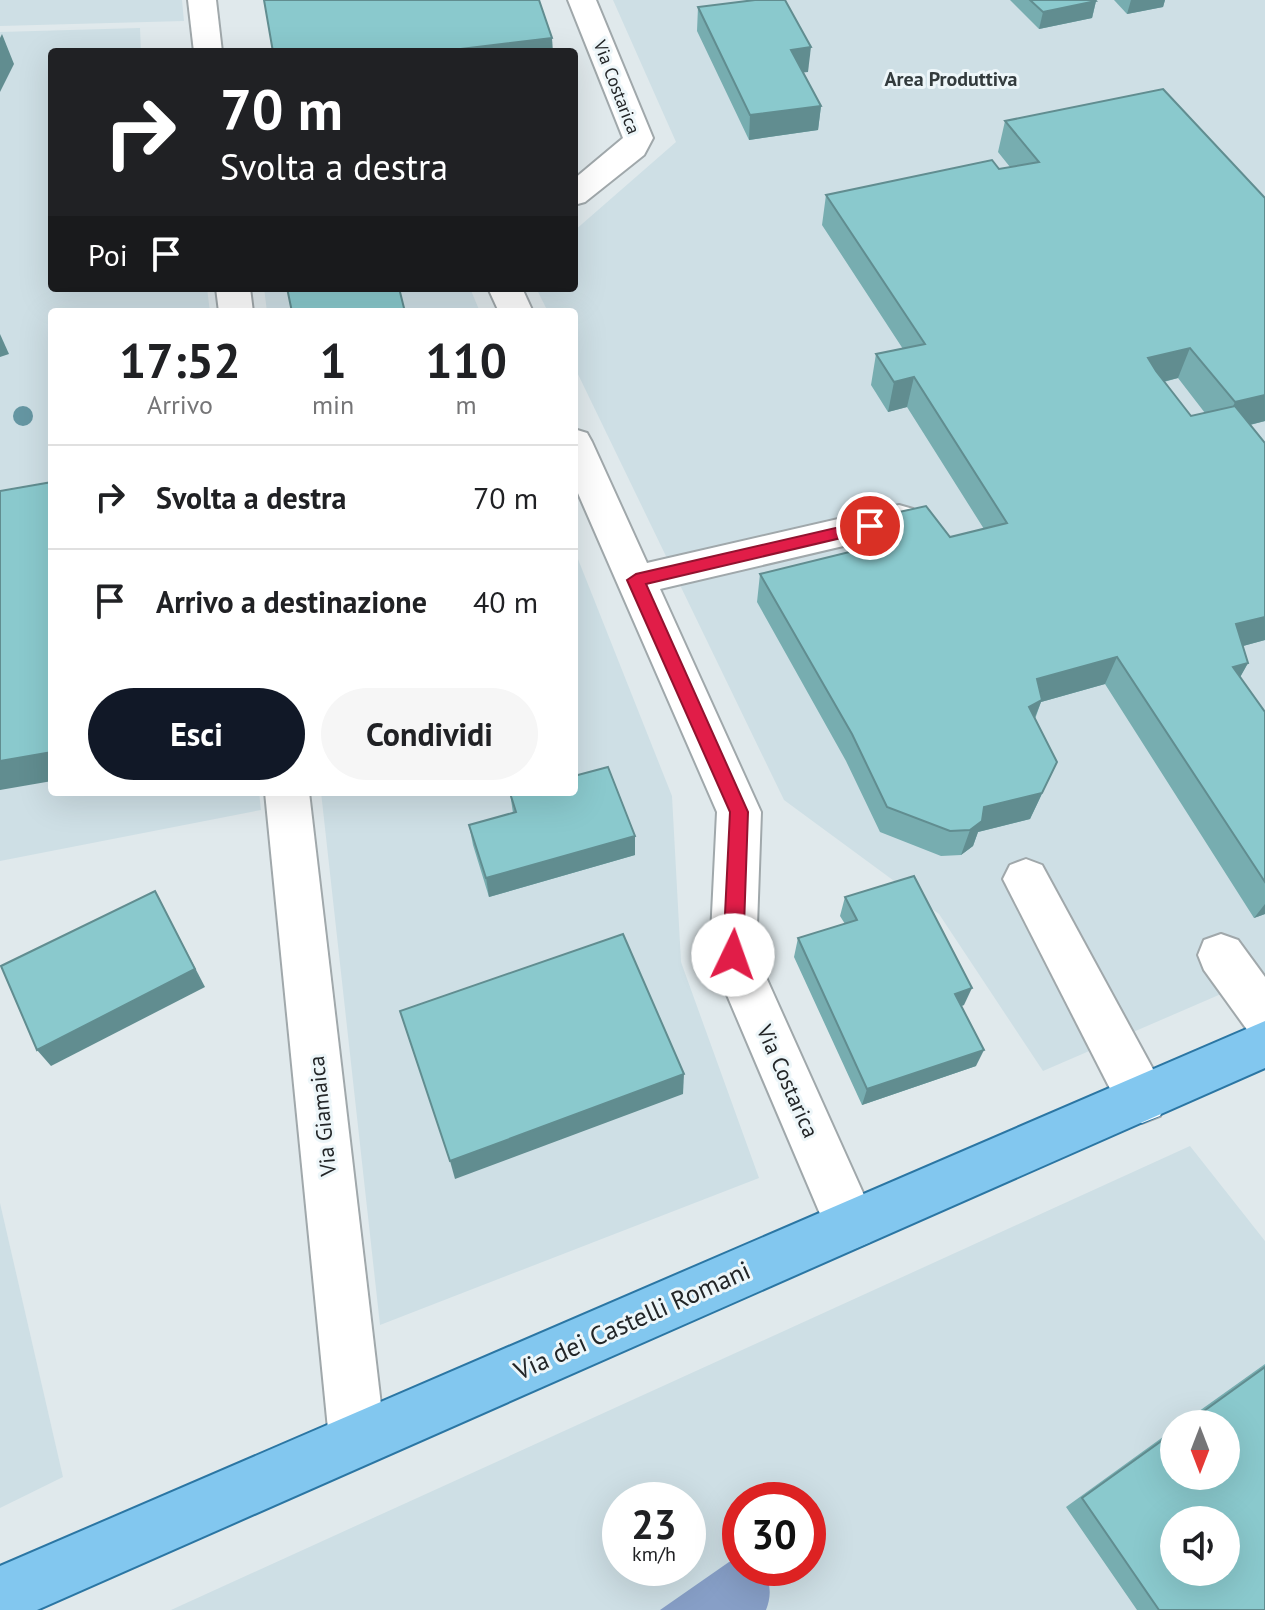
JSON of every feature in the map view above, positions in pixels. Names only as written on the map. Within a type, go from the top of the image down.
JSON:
[{"type":"main road","name":"Via dei Castelli Romani","points":[[0,1596],[1265,1044]]},
{"type":"street","points":[[202,0],[208,48]]},
{"type":"street","name":"Via Costarica","points":[[578,192],[633,148],[638,138],[582,0]]},
{"type":"street","name":"Via Costarica","points":[[578,451],[739,812],[733,955],[851,1224]]},
{"type":"street","points":[[636,580],[899,519]]},
{"type":"street","name":"Via Giamaica","points":[[287,796],[357,1439]]},
{"type":"street","points":[[1026,879],[1142,1099]]},
{"type":"street","points":[[1221,955],[1265,1015]]},
{"type":"shaded area","points":[[0,0],[182,0],[184,21],[0,26]]},
{"type":"shaded area","points":[[613,0],[1265,0],[1265,975],[1043,1071],[939,914],[784,800],[578,374],[578,308],[546,308],[538,292],[578,292],[578,228],[676,142]]},
{"type":"shaded area","points":[[140,28],[141,48],[48,48],[48,292],[208,292],[210,308],[48,308],[48,482],[0,490],[0,32]]},
{"type":"shaded area","points":[[264,292],[472,292],[478,308],[266,308]]},
{"type":"shaded area","points":[[48,489],[48,796],[259,796],[261,810],[0,861],[0,497]]},
{"type":"shaded area","points":[[578,559],[672,796],[681,962],[759,1178],[380,1325],[321,796],[578,796]]},
{"type":"shaded area","points":[[1190,1146],[1265,1241],[1265,1610],[171,1610]]},
{"type":"shaded area","points":[[0,1203],[63,1477],[0,1508]]},
{"type":"water","points":[[722,1567],[722,1586],[769,1586],[766,1610],[660,1610],[694,1586],[706,1586],[706,1578]]},
{"type":"building","points":[[264,0],[539,0],[552,38],[469,48],[272,48]]},
{"type":"building","points":[[755,0],[785,0],[811,47],[791,50],[821,106],[750,115],[698,7]]},
{"type":"building","points":[[1030,0],[1095,0],[1096,1],[1043,12]]},
{"type":"building","points":[[1163,89],[1265,198],[1265,395],[1235,402],[1190,348],[1148,358],[1191,416],[1235,406],[1265,443],[1265,617],[1236,624],[1248,663],[1233,667],[1265,712],[1265,882],[1117,657],[1037,679],[1042,700],[1029,707],[1057,762],[1042,793],[984,807],[982,821],[970,830],[950,831],[887,807],[852,734],[760,574],[890,542],[877,517],[926,506],[950,537],[1007,523],[914,377],[894,382],[876,354],[925,344],[826,195],[992,160],[999,169],[1039,162],[1005,121]]},
{"type":"building","points":[[288,292],[400,292],[404,308],[291,308]]},
{"type":"building","points":[[48,483],[48,753],[0,761],[0,491]]},
{"type":"building","points":[[608,767],[635,836],[486,878],[469,825],[516,812],[511,796],[578,796],[578,775]]},
{"type":"building","points":[[914,876],[972,988],[955,994],[984,1050],[867,1089],[798,938],[857,920],[845,897]]},
{"type":"building","points":[[155,891],[195,969],[37,1050],[1,966]]},
{"type":"building","points":[[623,934],[684,1074],[450,1161],[400,1011]]},
{"type":"building","points":[[1265,1367],[1265,1610],[1159,1610],[1082,1498],[1160,1442],[1160,1490],[1240,1490],[1240,1410],[1205,1410]]},
{"type":"district","name":"Area Produttiva","points":[[951,79]]},
{"type":"route","points":[[733,955],[739,812],[636,580],[870,526]]}]
